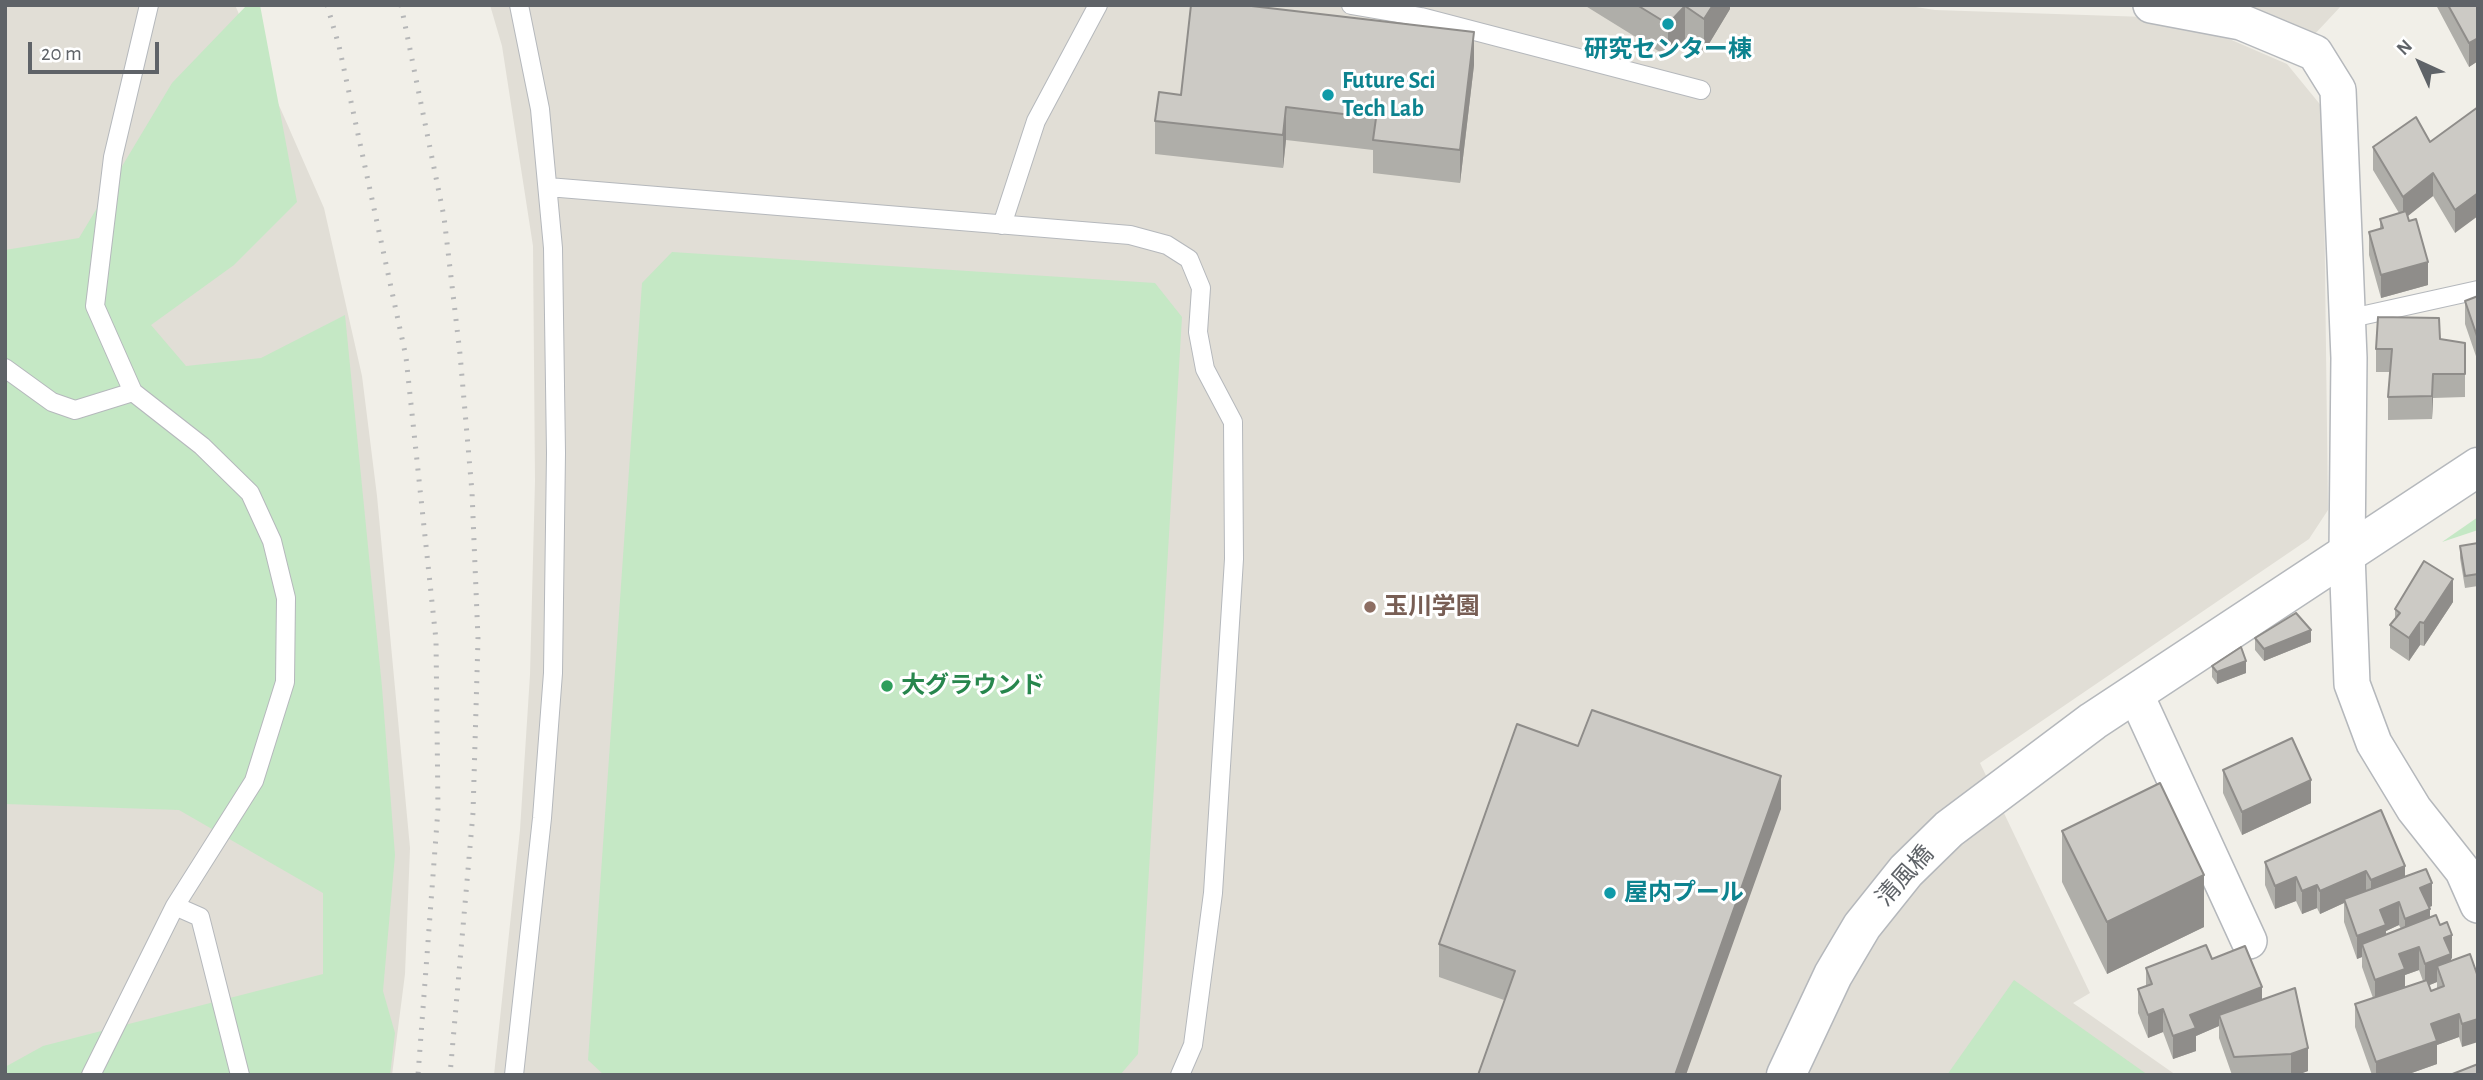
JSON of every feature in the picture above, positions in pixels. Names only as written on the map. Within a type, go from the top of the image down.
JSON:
[{"type":"street","points":[[2151,5],[2241,22],[2315,53],[2338,90],[2347,319],[2347,554],[2353,684],[2374,743],[2414,809],[2463,871],[2478,905]]},
{"type":"street","name":"清風橋","points":[[1786,1075],[1833,975],[1862,926],[1906,872],[1950,829],[2014,778],[2135,693],[2478,467]]},
{"type":"street","points":[[2135,693],[2249,941]]},
{"type":"lane","points":[[91,1075],[175,906],[254,781],[285,682],[286,598],[272,541],[250,493],[202,446],[133,392],[95,306],[113,157],[149,5]]},
{"type":"lane","points":[[514,1075],[542,818],[553,673],[554,248],[540,109],[519,5]]},
{"type":"lane","points":[[1002,225],[1036,121],[1098,5]]},
{"type":"lane","points":[[1351,5],[1422,17],[1701,90]]},
{"type":"lane","points":[[548,187],[1130,235],[1167,245],[1189,259],[1201,288],[1198,332],[1205,369],[1233,422],[1234,559],[1213,893],[1193,1045],[1180,1075]]},
{"type":"lane","points":[[2347,319],[2478,290]]},
{"type":"lane","points":[[5,368],[52,402],[75,410],[133,392]]},
{"type":"lane","points":[[175,906],[200,918],[240,1075]]},
{"type":"shaded area","points":[[5,5],[235,5],[324,208],[362,376],[377,496],[410,848],[405,974],[392,1075],[5,1075]]},
{"type":"shaded area","name":"玉川学園","points":[[490,5],[1903,5],[1935,10],[2146,17],[2227,38],[2287,64],[2323,108],[2328,510],[2309,539],[1980,763],[2090,993],[2073,1003],[2176,1075],[494,1075],[520,830],[530,675],[535,481],[533,246],[502,46]]},
{"type":"shaded area","points":[[2220,5],[2342,5],[2313,36]]},
{"type":"green space","points":[[247,5],[260,5],[297,202],[234,265],[151,325],[186,366],[261,358],[345,315],[382,687],[395,855],[383,991],[395,1033],[390,1075],[5,1075],[5,1067],[43,1046],[323,974],[323,893],[179,810],[5,804],[5,250],[79,238],[172,83]]},
{"type":"green space","name":"大グラウンド","points":[[672,252],[1155,283],[1182,317],[1138,1054],[1120,1075],[604,1075],[588,1060],[642,283]]},
{"type":"green space","points":[[2478,517],[2478,530],[2442,542]]},
{"type":"green space","points":[[2014,980],[2148,1075],[1947,1075]]},
{"type":"building","name":"Future Sci Tech Lab","points":[[1191,5],[1243,5],[1474,32],[1460,150],[1373,140],[1376,118],[1286,107],[1283,135],[1155,121],[1159,92],[1181,95]]},
{"type":"building","points":[[1637,5],[1713,5],[1704,19],[1685,6],[1668,24]]},
{"type":"building","points":[[2448,5],[2478,5],[2478,38],[2469,43]]},
{"type":"building","points":[[2478,107],[2478,193],[2455,210],[2433,173],[2403,197],[2373,147],[2416,117],[2430,142]]},
{"type":"building","points":[[2406,211],[2409,221],[2416,219],[2428,262],[2381,275],[2369,232],[2383,228],[2380,219]]},
{"type":"building","points":[[2478,296],[2478,339],[2465,301]]},
{"type":"building","points":[[2378,317],[2439,318],[2440,339],[2465,343],[2465,374],[2433,374],[2432,396],[2388,397],[2392,349],[2376,349]]},
{"type":"building","points":[[2478,543],[2478,574],[2465,576],[2460,546]]},
{"type":"building","points":[[2424,561],[2453,579],[2424,623],[2420,622],[2409,638],[2390,625],[2400,613],[2395,609]]},
{"type":"building","points":[[2296,613],[2311,630],[2264,649],[2255,638]]},
{"type":"building","points":[[2241,647],[2246,661],[2217,672],[2212,666]]},
{"type":"building","name":"屋内プール","points":[[1592,710],[1781,776],[1675,1075],[1478,1075],[1515,971],[1439,944],[1517,724],[1578,746]]},
{"type":"building","points":[[2292,738],[2311,780],[2242,812],[2223,770]]},
{"type":"building","points":[[2160,783],[2204,875],[2107,922],[2062,831]]},
{"type":"building","points":[[2381,810],[2405,866],[2371,880],[2366,871],[2320,891],[2317,885],[2302,891],[2296,877],[2275,886],[2265,862]]},
{"type":"building","points":[[2426,869],[2432,883],[2420,888],[2430,909],[2405,919],[2399,902],[2380,910],[2386,925],[2357,936],[2344,899]]},
{"type":"building","points":[[2436,915],[2440,925],[2447,922],[2452,935],[2444,938],[2451,954],[2425,964],[2419,947],[2399,954],[2405,969],[2375,980],[2362,944]]},
{"type":"building","points":[[2206,945],[2212,959],[2245,946],[2262,987],[2190,1015],[2196,1028],[2173,1036],[2163,1009],[2148,1015],[2138,989],[2152,984],[2146,968]]},
{"type":"building","points":[[2470,954],[2478,977],[2478,1019],[2462,1024],[2459,1014],[2431,1024],[2437,1041],[2376,1062],[2355,1004],[2427,980],[2431,991],[2444,986],[2437,966]]},
{"type":"building","points":[[2295,988],[2308,1048],[2291,1054],[2234,1057],[2219,1015]]},
{"type":"building","points":[[2478,1064],[2478,1075],[2450,1075]]},
{"type":"railway","points":[[327,5],[339,46],[406,357],[436,640],[438,809],[418,1075]]},
{"type":"railway","points":[[401,5],[444,217],[472,492],[478,639],[473,813],[450,1075]]},
{"type":"place","name":"研究センター棟","points":[[1668,24]]},
{"type":"place","name":"Future Sci Tech Lab","points":[[1328,95]]},
{"type":"place","name":"玉川学園","points":[[1370,607]]},
{"type":"place","name":"大グラウンド","points":[[887,686]]},
{"type":"place","name":"屋内プール","points":[[1610,893]]}]
